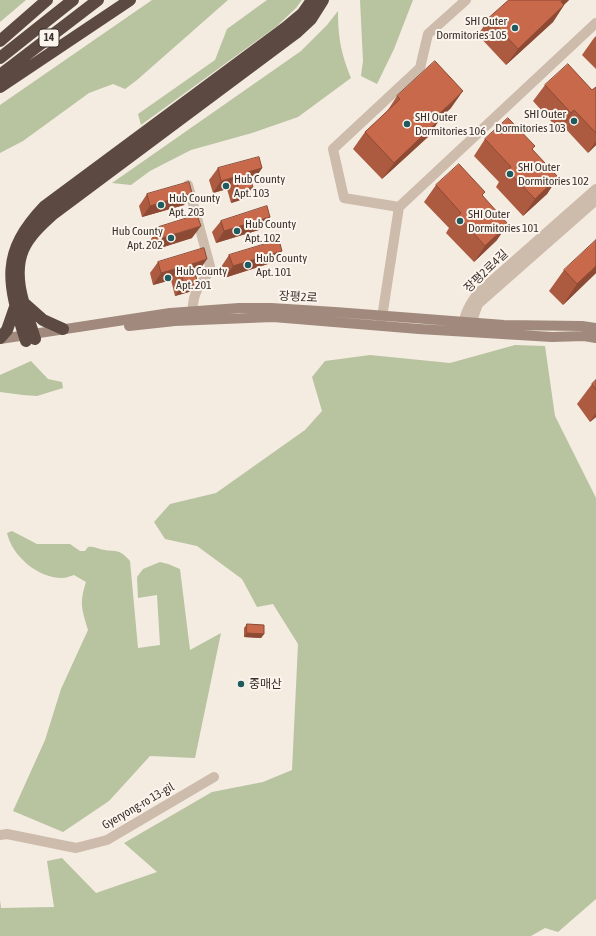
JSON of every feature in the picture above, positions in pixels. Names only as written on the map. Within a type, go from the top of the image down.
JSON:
[{"type":"highway","points":[[0,41],[47,0]]},
{"type":"highway","name":"14","points":[[0,58],[73,0]]},
{"type":"highway","name":"14","points":[[0,75],[98,0]]},
{"type":"highway","points":[[0,87],[130,0]]},
{"type":"highway","points":[[29,337],[8,274],[13,248],[19,235],[30,220],[45,206],[285,28],[303,13],[312,0]]},
{"type":"highway","points":[[0,339],[7,330],[19,304],[20,260],[24,249],[39,227],[52,215],[296,34],[311,19],[323,0]]},
{"type":"highway","points":[[19,304],[43,320],[63,329]]},
{"type":"street","points":[[399,207],[344,198],[333,149],[420,68],[428,34],[466,0]]},
{"type":"street","points":[[382,321],[399,207],[596,23]]},
{"type":"street","points":[[188,186],[210,266],[210,271],[195,294],[192,316]]},
{"type":"street","name":"장평2로4길","points":[[467,327],[464,316],[478,293],[596,189]]},
{"type":"street","name":"장평2로4길","points":[[467,327],[478,304],[482,300],[596,200]]},
{"type":"street","name":"장평2로","points":[[0,345],[63,329],[170,313],[192,316],[382,321],[467,327],[552,337],[595,331]]},
{"type":"street","name":"장평2로","points":[[0,339],[130,326],[175,320],[192,316]]},
{"type":"street","name":"Gyeryong-ro 13-gil","points":[[0,835],[7,834],[76,848],[107,840],[214,777]]},
{"type":"green space","points":[[0,0],[26,0],[0,22]]},
{"type":"green space","points":[[152,0],[228,0],[125,89],[113,84],[89,93],[23,141],[0,153],[0,105]]},
{"type":"green space","points":[[267,0],[302,0],[296,8],[277,26],[141,125],[138,114],[215,60],[227,29]]},
{"type":"green space","points":[[360,0],[413,0],[394,49],[377,84],[361,76],[363,61]]},
{"type":"green space","points":[[338,11],[341,45],[351,78],[298,117],[252,133],[191,150],[150,171],[131,185],[112,183],[301,51],[327,25]]},
{"type":"green space","points":[[515,345],[545,346],[555,416],[596,498],[596,899],[558,932],[545,928],[531,936],[0,936],[0,900],[1,908],[54,907],[47,861],[62,858],[96,893],[157,872],[124,843],[212,792],[263,782],[292,770],[298,644],[273,604],[257,607],[242,579],[197,546],[165,539],[154,522],[170,504],[216,493],[305,430],[322,411],[312,377],[325,361],[370,355],[450,363]]},
{"type":"green space","points":[[31,361],[48,379],[62,382],[63,388],[37,396],[0,392],[0,375]]},
{"type":"green space","points":[[12,531],[37,544],[70,544],[80,551],[85,551],[88,547],[93,547],[116,551],[126,557],[130,561],[138,648],[160,645],[157,595],[138,598],[137,577],[143,569],[160,562],[180,569],[190,650],[221,633],[195,758],[150,756],[109,801],[63,832],[13,811],[45,740],[61,689],[88,630],[82,606],[86,582],[74,575],[64,578],[53,577],[35,570],[14,550],[7,533]]},
{"type":"building","name":"SHI Outer Dormitories 105","points":[[509,0],[562,0],[561,2],[564,5],[518,49],[489,18]]},
{"type":"building","name":"SHI Outer Dormitories 106","points":[[435,61],[463,91],[437,116],[440,119],[394,163],[365,132],[400,99],[397,96]]},
{"type":"building","points":[[568,64],[592,90],[596,87],[596,133],[574,110],[571,113],[545,85]]},
{"type":"building","points":[[508,118],[535,146],[532,149],[558,177],[535,199],[507,170],[511,167],[485,139]]},
{"type":"building","points":[[259,157],[262,168],[248,172],[253,187],[239,191],[235,177],[221,181],[218,168]]},
{"type":"building","points":[[459,164],[485,192],[482,195],[508,224],[485,246],[458,216],[461,213],[436,185]]},
{"type":"building","points":[[189,182],[192,193],[150,206],[147,194]]},
{"type":"building","points":[[267,206],[270,217],[224,231],[221,221]]},
{"type":"building","points":[[197,215],[201,226],[162,238],[159,227]]},
{"type":"building","points":[[279,240],[282,251],[233,266],[229,255]]},
{"type":"building","points":[[596,240],[596,266],[577,284],[564,270]]},
{"type":"building","points":[[204,248],[207,259],[192,264],[197,280],[184,284],[179,268],[161,273],[158,262]]},
{"type":"building","points":[[596,380],[596,390],[592,384]]},
{"type":"building","points":[[247,624],[264,625],[264,634],[247,633]]},
{"type":"place","name":"SHI Outer Dormitories 105","points":[[515,28]]},
{"type":"place","name":"SHI Outer Dormitories 103","points":[[574,121]]},
{"type":"place","name":"SHI Outer Dormitories 106","points":[[407,124]]},
{"type":"place","name":"SHI Outer Dormitories 102","points":[[510,174]]},
{"type":"place","name":"Hub County Apt. 103","points":[[226,186]]},
{"type":"place","name":"Hub County Apt. 203","points":[[161,205]]},
{"type":"place","name":"SHI Outer Dormitories 101","points":[[460,221]]},
{"type":"place","name":"Hub County Apt. 102","points":[[237,231]]},
{"type":"place","name":"Hub County Apt. 202","points":[[171,238]]},
{"type":"place","name":"Hub County Apt. 101","points":[[248,265]]},
{"type":"place","name":"Hub County Apt. 201","points":[[168,278]]},
{"type":"place","name":"중매산","points":[[241,684]]}]
